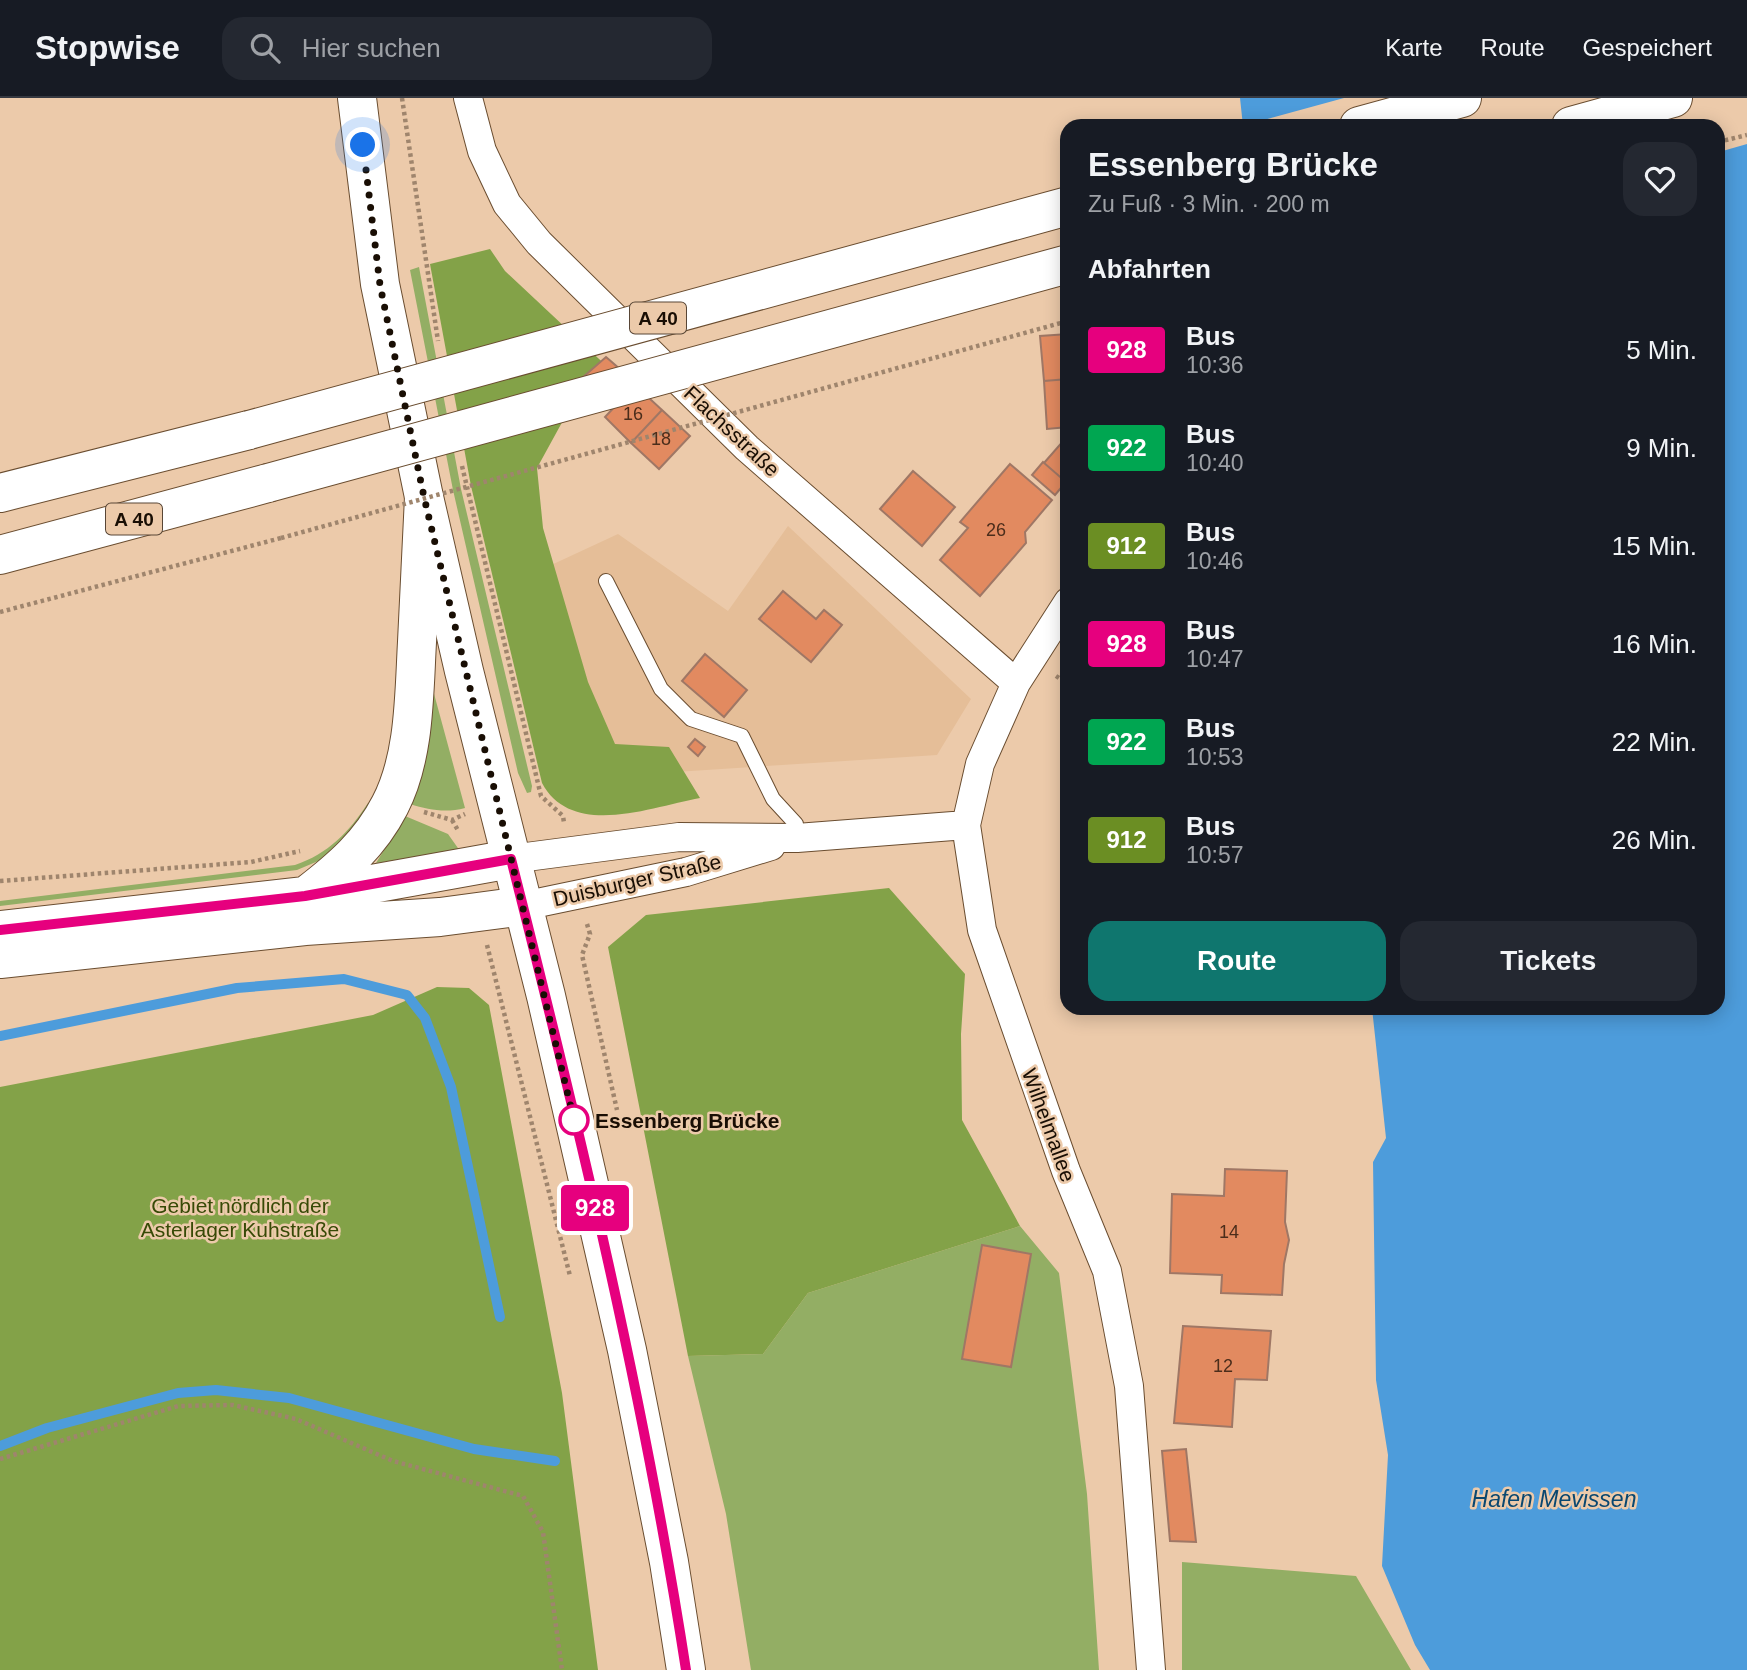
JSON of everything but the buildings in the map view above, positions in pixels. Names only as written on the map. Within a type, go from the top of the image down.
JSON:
[{"type":"main road","name":"Duisburger Straße","points":[[357,98],[380,285],[424,497],[523,905]]},
{"type":"main road","points":[[1385,119],[1462,98]]},
{"type":"main road","points":[[1596,119],[1673,98]]},
{"type":"main road","name":"A 40","points":[[0,493],[249,430],[1060,208]]},
{"type":"main road","name":"A 40","points":[[0,555],[1060,266]]},
{"type":"main road","points":[[305,896],[344,866],[369,840],[391,803],[407,759],[414,687],[424,497]]},
{"type":"main road","points":[[0,930],[305,896],[511,859]]},
{"type":"main road","points":[[0,959],[305,926],[479,913],[523,905],[627,1350],[669,1562],[686,1670]]},
{"type":"street","name":"Flachsstraße","points":[[468,98],[482,150],[507,204],[551,255],[747,448],[1016,683]]},
{"type":"street","name":"Wilhelmallee","points":[[1060,614],[1016,683],[980,764],[966,825],[982,930],[1066,1171],[1107,1271],[1129,1386],[1151,1670]]},
{"type":"street","name":"Duisburger Straße","points":[[511,859],[679,837],[797,838],[966,825]]},
{"type":"street","name":"Duisburger Straße","points":[[523,905],[686,872],[797,838]]},
{"type":"lane","points":[[606,581],[661,689],[691,719],[742,736],[773,799],[796,824],[797,838]]},
{"type":"path","points":[[1725,140],[1747,135]]},
{"type":"path","points":[[0,612],[281,538],[1060,323]]},
{"type":"path","points":[[391,803],[452,820]]},
{"type":"path","points":[[0,881],[251,862],[293,855],[304,849]]},
{"type":"path","points":[[580,894],[590,934],[582,955],[617,1110]]},
{"type":"path","points":[[479,913],[572,1283]]},
{"type":"path","points":[[0,1459],[177,1406],[233,1405],[296,1419],[393,1461],[523,1496],[543,1532],[562,1670]]},
{"type":"shaded area","points":[[788,526],[971,699],[937,755],[598,777],[534,573],[618,534],[728,611]]},
{"type":"green space","points":[[490,249],[505,271],[614,373],[571,406],[537,468],[543,528],[588,682],[615,744],[669,747],[700,798],[636,812],[592,815],[572,810],[555,800],[542,783],[471,486],[430,264]]},
{"type":"green space","points":[[419,267],[461,489],[532,786],[531,792],[527,793],[518,773],[453,490],[410,270]]},
{"type":"green space","points":[[433,690],[465,808],[438,810],[410,804]]},
{"type":"green space","points":[[368,803],[376,803],[330,856],[297,870],[0,906],[0,901],[295,865],[318,855],[337,841]]},
{"type":"green space","points":[[405,816],[448,834],[460,851],[376,863]]},
{"type":"green space","points":[[889,888],[965,974],[961,1034],[962,1120],[1020,1226],[808,1293],[763,1354],[688,1356],[608,947],[646,915]]},
{"type":"green space","name":"Gebiet nördlich der Asterlager Kuhstraße","points":[[437,987],[469,988],[489,1005],[562,1393],[598,1670],[0,1670],[0,1087],[373,1015]]},
{"type":"green space","points":[[1020,1226],[1059,1273],[1087,1494],[1099,1670],[751,1670],[726,1514],[688,1356],[763,1354],[808,1293]]},
{"type":"green space","points":[[1182,1562],[1356,1576],[1411,1670],[1182,1670]]},
{"type":"water","name":"Hafen Mevissen","points":[[1240,98],[1747,98],[1747,1670],[1430,1670],[1415,1645],[1382,1566],[1388,1455],[1376,1380],[1373,1162],[1386,1138],[1373,1015],[1725,1015],[1725,119],[1242,119]]},
{"type":"pier","points":[[1344,98],[1747,98],[1747,144],[1725,150],[1725,119],[1268,119]]},
{"type":"waterway","points":[[0,1036],[237,988],[344,979],[407,995],[425,1018],[451,1087],[500,1317]]},
{"type":"waterway","points":[[0,1446],[47,1428],[178,1393],[216,1390],[289,1398],[474,1449],[555,1461]]},
{"type":"bus line","name":"928","points":[[0,930],[305,896],[511,859],[546,996],[627,1350],[669,1562],[686,1670]]},
{"type":"place","name":"Essenberg Brücke","points":[[574,1120]]},
{"type":"route","points":[[363,145],[380,285],[424,497],[574,1120]]}]
